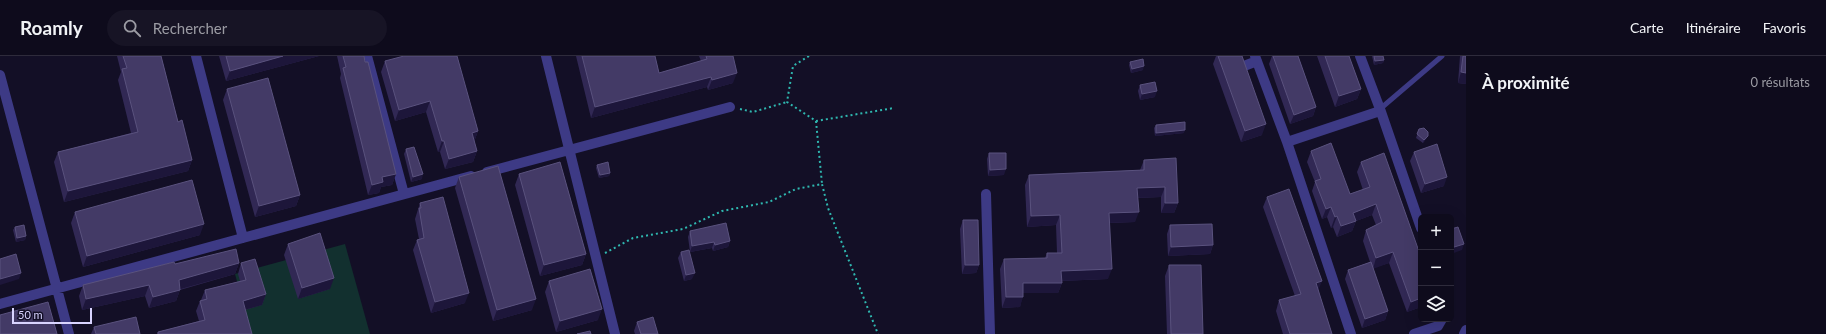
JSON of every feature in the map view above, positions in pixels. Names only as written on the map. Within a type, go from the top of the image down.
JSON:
[{"type":"street","points":[[196,56],[243,238]]},
{"type":"street","points":[[367,56],[404,194]]},
{"type":"street","points":[[546,56],[615,334]]},
{"type":"street","points":[[1360,56],[1418,219]]},
{"type":"street","points":[[1244,66],[1256,58],[1287,142],[1351,334]]},
{"type":"street","points":[[0,75],[69,334]]},
{"type":"street","points":[[0,304],[730,107]]},
{"type":"street","points":[[1287,142],[1380,110]]},
{"type":"street","points":[[986,194],[990,334]]},
{"type":"street","points":[[1414,334],[1438,326],[1440,322]]},
{"type":"street","points":[[1464,334],[1466,330]]},
{"type":"lane","points":[[1380,110],[1442,56]]},
{"type":"path","points":[[787,102],[793,66],[809,56]]},
{"type":"path","points":[[730,107],[753,112],[787,102],[816,121],[894,108]]},
{"type":"path","points":[[816,121],[822,184],[828,208],[878,334]]},
{"type":"path","points":[[596,257],[633,238],[683,229],[722,212],[769,202],[796,189],[822,184]]},
{"type":"green space","points":[[345,244],[370,334],[251,334],[235,274]]},
{"type":"building","points":[[123,56],[161,56],[178,122],[182,120],[192,160],[68,191],[58,152],[138,132],[122,69],[127,68]]},
{"type":"building","points":[[226,56],[283,56],[230,71]]},
{"type":"building","points":[[343,56],[364,56],[365,62],[368,62],[396,174],[382,177],[383,182],[372,185],[343,68],[346,67]]},
{"type":"building","points":[[404,56],[457,56],[478,131],[472,133],[477,151],[449,159],[430,101],[399,110],[385,61]]},
{"type":"building","points":[[582,56],[655,56],[659,73],[707,59],[706,56],[733,56],[737,73],[712,80],[711,77],[595,107]]},
{"type":"building","points":[[1218,56],[1242,56],[1266,124],[1245,131]]},
{"type":"building","points":[[1273,56],[1298,56],[1316,107],[1294,115]]},
{"type":"building","points":[[1325,56],[1349,56],[1361,89],[1339,96]]},
{"type":"building","points":[[1374,56],[1383,56],[1384,60],[1375,61]]},
{"type":"building","points":[[1463,56],[1466,56],[1466,73],[1461,72]]},
{"type":"building","points":[[1143,59],[1144,66],[1132,69],[1130,62]]},
{"type":"building","points":[[268,78],[300,195],[259,206],[227,89]]},
{"type":"building","points":[[1155,82],[1157,91],[1142,94],[1140,85]]},
{"type":"building","points":[[1185,122],[1185,130],[1156,133],[1156,125]]},
{"type":"building","points":[[1424,128],[1428,132],[1428,136],[1424,140],[1417,134],[1419,129]]},
{"type":"building","points":[[1331,143],[1350,194],[1370,187],[1361,162],[1384,153],[1418,249],[1418,299],[1411,302],[1393,252],[1376,258],[1366,230],[1382,222],[1376,204],[1353,213],[1356,221],[1341,226],[1331,207],[1326,209],[1315,181],[1321,179],[1311,151]]},
{"type":"building","points":[[1437,144],[1447,177],[1425,184],[1414,152]]},
{"type":"building","points":[[414,147],[423,174],[413,177],[406,149]]},
{"type":"building","points":[[989,153],[1006,153],[1006,169],[990,170]]},
{"type":"building","points":[[1176,158],[1178,203],[1165,203],[1165,187],[1137,188],[1139,212],[1109,213],[1112,269],[1061,271],[1062,283],[1023,283],[1023,297],[1006,297],[1004,259],[1047,258],[1047,253],[1062,253],[1060,215],[1031,216],[1029,175],[1144,170],[1144,160]]},
{"type":"building","points":[[560,162],[586,254],[544,265],[519,174]]},
{"type":"building","points":[[608,162],[610,173],[600,175],[597,165]]},
{"type":"building","points":[[498,166],[536,299],[497,310],[459,177]]},
{"type":"building","points":[[192,180],[204,224],[87,256],[75,212]]},
{"type":"building","points":[[1289,189],[1322,281],[1316,283],[1332,334],[1290,334],[1279,300],[1301,294],[1267,197]]},
{"type":"building","points":[[443,197],[469,293],[435,302],[417,240],[424,238],[419,208],[421,208],[420,203]]},
{"type":"building","points":[[963,220],[978,220],[979,265],[965,265]]},
{"type":"building","points":[[726,223],[730,241],[715,245],[714,242],[692,246],[690,231]]},
{"type":"building","points":[[1212,224],[1213,245],[1171,247],[1170,225]]},
{"type":"building","points":[[24,225],[26,236],[17,238],[15,227]]},
{"type":"building","points":[[1458,227],[1464,244],[1454,247],[1454,228]]},
{"type":"building","points":[[320,233],[334,278],[302,288],[288,244]]},
{"type":"building","points":[[236,249],[239,263],[179,280],[180,290],[153,297],[149,285],[86,299],[83,285],[174,262],[175,264]]},
{"type":"building","points":[[689,250],[695,273],[686,275],[681,252]]},
{"type":"building","points":[[16,254],[21,273],[0,279],[0,259]]},
{"type":"building","points":[[255,259],[266,294],[243,301],[252,334],[158,334],[158,332],[205,320],[200,301],[207,299],[205,290],[246,280],[241,263]]},
{"type":"building","points":[[1371,262],[1388,311],[1365,319],[1348,270]]},
{"type":"building","points":[[1169,265],[1201,265],[1203,334],[1171,334]]},
{"type":"building","points":[[590,269],[602,309],[560,321],[549,281]]},
{"type":"building","points":[[48,302],[57,334],[0,334],[0,315]]},
{"type":"building","points":[[136,317],[140,334],[96,334],[94,327]]},
{"type":"building","points":[[653,317],[658,334],[641,334],[637,322]]},
{"type":"building","points":[[590,331],[591,334],[577,334]]}]
